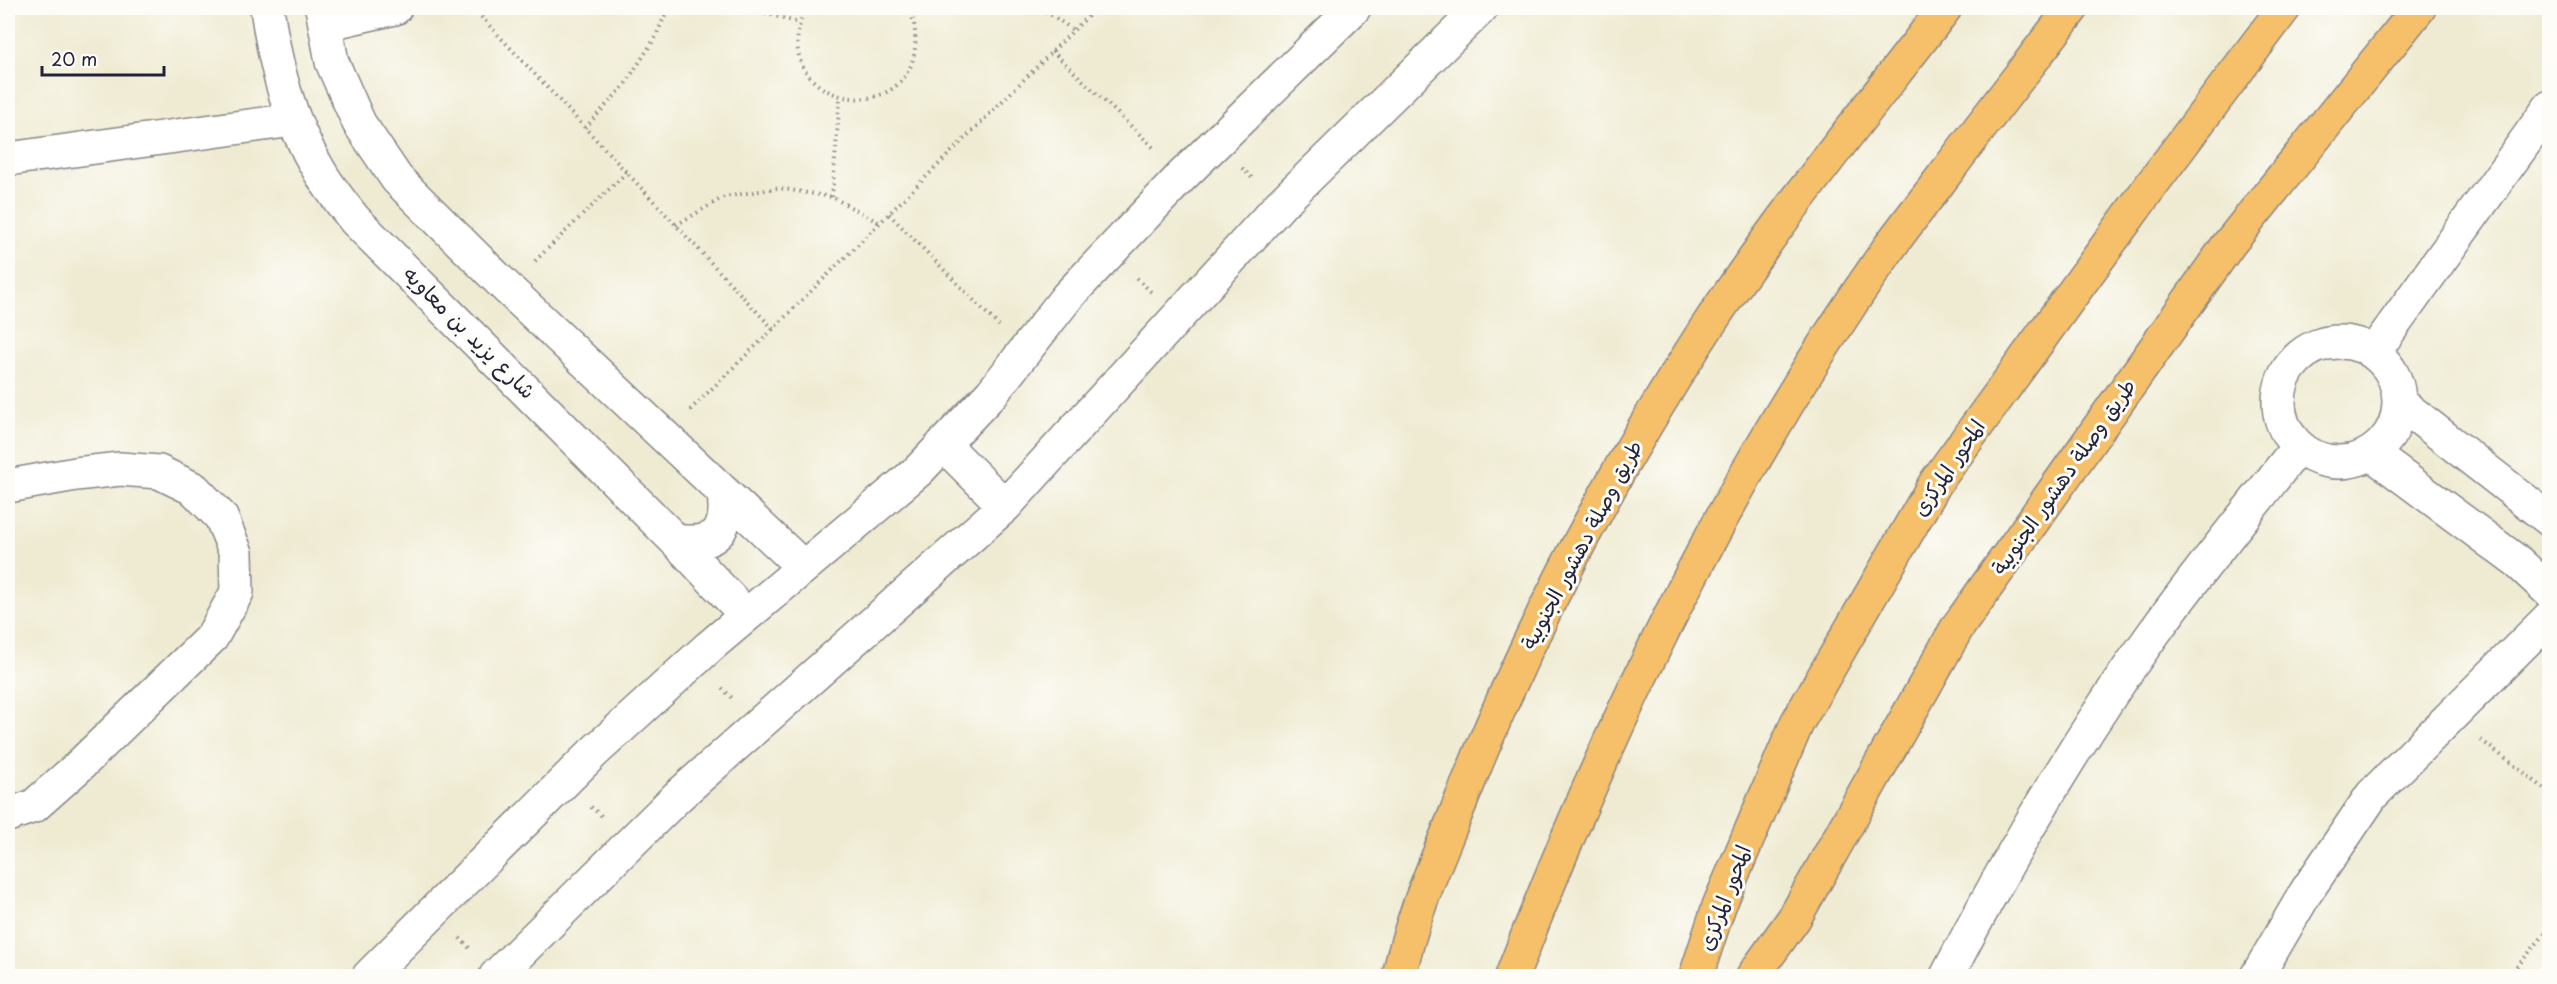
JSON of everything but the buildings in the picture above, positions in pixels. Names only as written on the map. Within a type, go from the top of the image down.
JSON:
[{"type":"main road","name":"طريق وصلة دهشور الجنوبية","points":[[1399,976],[1420,900],[1485,740],[1536,627],[1593,516],[1647,422],[1711,321],[1766,243],[1945,8]]},
{"type":"main road","points":[[1512,976],[1549,879],[1605,748],[1666,620],[1734,495],[1806,373],[1884,254],[2072,8]]},
{"type":"main road","name":"المحور المركزى","points":[[1696,976],[1719,906],[1797,723],[1936,482],[2284,8]]},
{"type":"main road","name":"طريق وصلة دهشور الجنوبية","points":[[1753,976],[1795,917],[1957,628],[2229,244],[2419,8]]},
{"type":"street","name":"شارع يزيد بن معاويه","points":[[267,8],[278,74],[294,120],[320,173],[355,220],[676,541],[746,615]]},
{"type":"street","points":[[395,8],[323,16],[332,62],[359,123],[397,178],[507,288],[803,567]]},
{"type":"street","points":[[369,976],[564,782],[695,661],[746,615],[918,471],[992,393],[1067,297],[1182,176],[1354,8]]},
{"type":"street","points":[[497,976],[677,797],[1005,506],[1280,205],[1481,8]]},
{"type":"street","points":[[2374,352],[2550,107]]},
{"type":"street","points":[[8,159],[294,120]]},
{"type":"street","points":[[2343,341],[2374,352],[2385,362],[2393,375],[2400,403],[2398,418],[2392,432],[2372,454],[2357,461],[2342,463],[2326,462],[2298,447],[2288,435],[2281,419],[2279,403],[2281,386],[2288,371],[2298,358],[2326,343],[2343,341]]},
{"type":"street","points":[[2400,403],[2550,520]]},
{"type":"street","points":[[943,444],[1005,506]]},
{"type":"street","points":[[1947,976],[2036,813],[2092,722],[2154,633],[2298,447]]},
{"type":"street","points":[[2372,454],[2519,563],[2550,592]]},
{"type":"street","points":[[8,486],[120,469],[159,472],[194,489],[221,517],[237,553],[237,592],[212,637],[78,767],[34,806],[8,815]]},
{"type":"street","points":[[676,541],[698,544],[717,534],[726,516],[724,494]]},
{"type":"street","points":[[2257,976],[2306,892],[2372,795],[2550,618]]},
{"type":"path","points":[[473,8],[773,329]]},
{"type":"path","points":[[585,128],[624,86],[656,38],[668,8]]},
{"type":"path","points":[[748,8],[799,23]]},
{"type":"path","points":[[806,8],[799,23],[796,42],[805,68],[824,89],[840,97],[859,99],[878,96],[894,86],[907,73],[914,56],[916,36],[909,9],[916,8]]},
{"type":"path","points":[[1041,8],[1073,30]]},
{"type":"path","points":[[664,437],[1096,8]]},
{"type":"path","points":[[1052,51],[1182,176]]},
{"type":"path","points":[[832,196],[840,97]]},
{"type":"path","points":[[1216,142],[1280,205]]},
{"type":"path","points":[[507,288],[627,172]]},
{"type":"path","points":[[676,225],[724,197],[778,188],[832,196],[880,223]]},
{"type":"path","points":[[889,214],[1025,352]]},
{"type":"path","points":[[1110,252],[1178,317]]},
{"type":"path","points":[[695,661],[760,725]]},
{"type":"path","points":[[2450,717],[2550,793]]},
{"type":"path","points":[[564,782],[630,843]]},
{"type":"path","points":[[434,912],[497,976]]},
{"type":"path","points":[[2509,976],[2550,928]]}]
